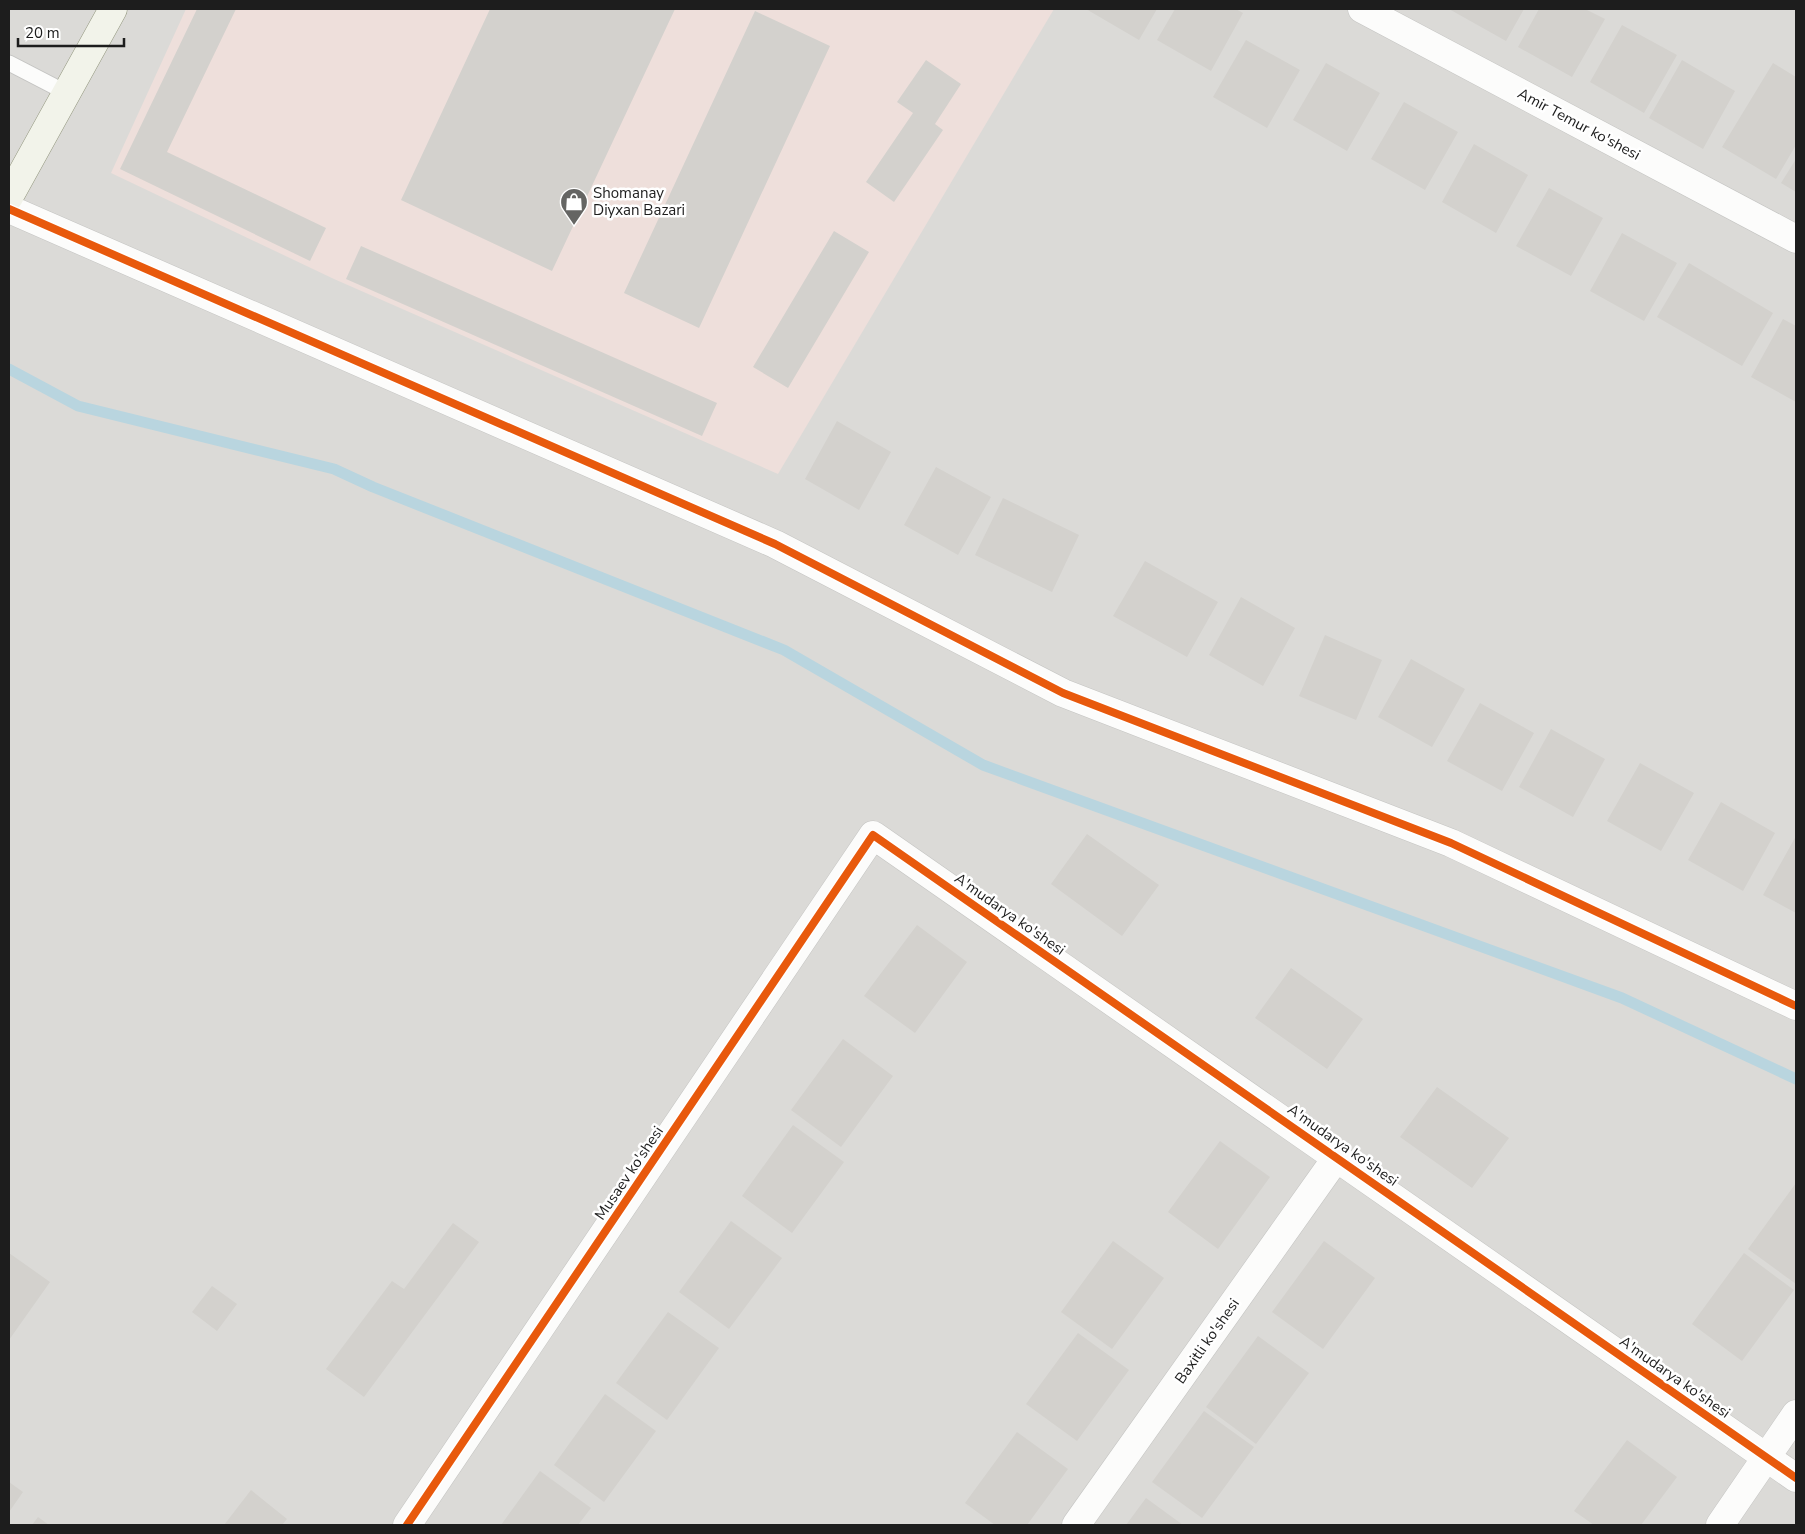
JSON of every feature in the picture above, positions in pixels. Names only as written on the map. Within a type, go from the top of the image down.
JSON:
[{"type":"main road","points":[[9,197],[113,9]]},
{"type":"street","name":"Amir Temur ko'shesi","points":[[1362,9],[1796,239]]},
{"type":"street","points":[[9,209],[775,544],[1062,693],[1450,843],[1796,1006]]},
{"type":"street","name":"A'mudarya ko'shesi","points":[[873,835],[1796,1478]]},
{"type":"street","name":"Musaev ko'shesi","points":[[407,1525],[873,835]]},
{"type":"street","name":"Baxitli ko'shesi","points":[[1076,1525],[1337,1157]]},
{"type":"street","points":[[1720,1525],[1796,1414]]},
{"type":"lane","points":[[9,63],[67,93]]},
{"type":"shaded area","points":[[9,9],[1796,9],[1796,1525],[9,1525]]},
{"type":"shaded area","name":"Shomanay Diyxan Bazari","points":[[186,9],[1054,9],[778,474],[334,279],[111,173]]},
{"type":"building","points":[[197,9],[236,9],[167,152],[326,228],[310,261],[120,169]]},
{"type":"building","points":[[490,9],[675,9],[552,271],[401,200]]},
{"type":"building","points":[[1086,9],[1157,9],[1139,40]]},
{"type":"building","points":[[1175,9],[1236,9],[1243,13],[1211,71],[1157,40]]},
{"type":"building","points":[[1449,9],[1524,9],[1506,41]]},
{"type":"building","points":[[1539,9],[1585,9],[1605,19],[1572,77],[1518,47]]},
{"type":"building","points":[[755,11],[830,46],[699,328],[624,293]]},
{"type":"building","points":[[1622,25],[1677,55],[1644,113],[1590,82]]},
{"type":"building","points":[[1246,40],[1300,70],[1267,128],[1213,97]]},
{"type":"building","points":[[926,60],[961,84],[935,124],[943,130],[894,202],[866,182],[913,113],[897,102]]},
{"type":"building","points":[[1682,60],[1735,91],[1703,149],[1649,118]]},
{"type":"building","points":[[1326,63],[1380,93],[1347,151],[1293,120]]},
{"type":"building","points":[[1773,63],[1796,77],[1796,145],[1776,179],[1722,147]]},
{"type":"building","points":[[1404,102],[1458,132],[1425,190],[1371,159]]},
{"type":"building","points":[[1474,144],[1528,175],[1496,233],[1442,202]]},
{"type":"building","points":[[1796,159],[1796,192],[1781,183]]},
{"type":"building","points":[[1549,188],[1603,218],[1571,276],[1516,246]]},
{"type":"building","points":[[834,231],[869,252],[788,388],[753,367]]},
{"type":"building","points":[[1622,233],[1677,263],[1644,321],[1590,291]]},
{"type":"building","points":[[361,246],[717,403],[702,436],[346,279]]},
{"type":"building","points":[[1689,263],[1773,313],[1742,366],[1657,317]]},
{"type":"building","points":[[1783,319],[1796,326],[1796,402],[1751,377]]},
{"type":"building","points":[[837,421],[891,452],[859,510],[805,479]]},
{"type":"building","points":[[936,467],[991,497],[958,555],[904,525]]},
{"type":"building","points":[[1003,498],[1079,535],[1052,592],[975,555]]},
{"type":"building","points":[[1145,561],[1218,602],[1187,657],[1113,616]]},
{"type":"building","points":[[1241,597],[1295,628],[1263,686],[1209,655]]},
{"type":"building","points":[[1325,635],[1382,660],[1356,720],[1299,696]]},
{"type":"building","points":[[1411,659],[1465,689],[1432,747],[1378,717]]},
{"type":"building","points":[[1480,703],[1534,733],[1502,791],[1447,761]]},
{"type":"building","points":[[1551,729],[1605,759],[1573,817],[1519,787]]},
{"type":"building","points":[[1640,763],[1694,793],[1661,851],[1607,821]]},
{"type":"building","points":[[1721,802],[1775,833],[1743,891],[1688,860]]},
{"type":"building","points":[[1087,834],[1159,885],[1122,936],[1051,884]]},
{"type":"building","points":[[1796,836],[1796,913],[1763,895]]},
{"type":"building","points":[[917,925],[967,962],[915,1033],[864,996]]},
{"type":"building","points":[[1291,968],[1363,1019],[1327,1069],[1255,1018]]},
{"type":"building","points":[[843,1039],[893,1076],[841,1147],[791,1110]]},
{"type":"building","points":[[1437,1087],[1509,1138],[1472,1188],[1400,1137]]},
{"type":"building","points":[[793,1125],[844,1162],[792,1233],[742,1196]]},
{"type":"building","points":[[1220,1141],[1270,1177],[1218,1249],[1168,1212]]},
{"type":"building","points":[[1796,1183],[1796,1284],[1748,1249]]},
{"type":"building","points":[[731,1221],[782,1258],[729,1329],[679,1292]]},
{"type":"building","points":[[453,1223],[479,1242],[364,1397],[326,1369],[392,1281],[404,1289]]},
{"type":"building","points":[[1113,1241],[1164,1278],[1112,1349],[1061,1312]]},
{"type":"building","points":[[1324,1241],[1375,1278],[1323,1349],[1272,1312]]},
{"type":"building","points":[[9,1253],[50,1282],[9,1340]]},
{"type":"building","points":[[1744,1253],[1794,1290],[1742,1361],[1692,1324]]},
{"type":"building","points":[[212,1286],[237,1304],[217,1331],[192,1312]]},
{"type":"building","points":[[668,1312],[719,1348],[667,1420],[616,1383]]},
{"type":"building","points":[[1078,1333],[1129,1370],[1077,1441],[1026,1404]]},
{"type":"building","points":[[1258,1336],[1309,1373],[1256,1444],[1206,1407]]},
{"type":"building","points":[[605,1394],[656,1431],[604,1502],[554,1465]]},
{"type":"building","points":[[1204,1411],[1254,1447],[1202,1518],[1152,1482]]},
{"type":"building","points":[[1017,1432],[1068,1469],[1027,1525],[995,1525],[965,1503]]},
{"type":"building","points":[[1627,1440],[1677,1477],[1641,1525],[1594,1525],[1574,1511]]},
{"type":"building","points":[[540,1471],[591,1508],[578,1525],[501,1525]]},
{"type":"building","points":[[9,1482],[23,1492],[9,1512]]},
{"type":"building","points":[[251,1490],[287,1519],[282,1525],[224,1525]]},
{"type":"building","points":[[1146,1498],[1183,1525],[1126,1525]]},
{"type":"building","points":[[38,1517],[49,1525],[32,1525]]},
{"type":"waterway","points":[[9,369],[78,406],[334,469],[373,487],[784,650],[983,765],[1622,998],[1796,1079]]},
{"type":"cycle path","points":[[9,209],[775,544],[1063,693],[1451,843],[1796,1006]]},
{"type":"cycle path","points":[[407,1525],[873,835],[1796,1478]]},
{"type":"place","name":"Shomanay Diyxan Bazari","points":[[574,226]]}]
